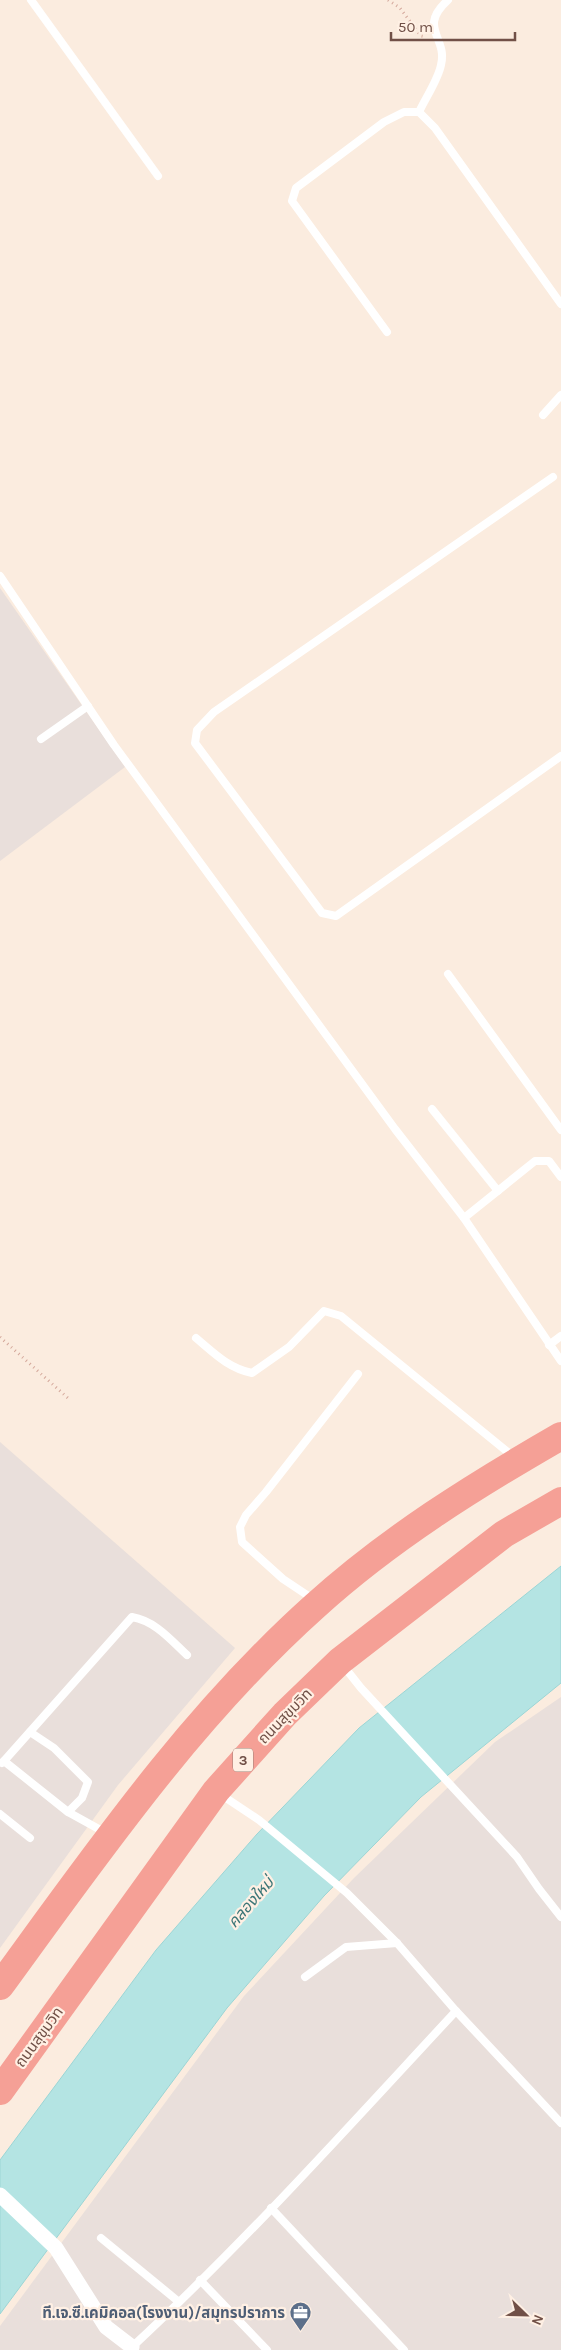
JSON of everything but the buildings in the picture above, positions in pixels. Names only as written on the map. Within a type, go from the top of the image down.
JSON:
[{"type":"highway","points":[[0,1986],[110,1836],[177,1751],[236,1685],[319,1603],[399,1537],[519,1460],[561,1436]]},
{"type":"highway","name":"ถนนสุขุมวิท","points":[[0,2091],[216,1791],[285,1714],[340,1661],[504,1534],[561,1501]]},
{"type":"street","points":[[0,2195],[56,2248],[106,2326],[131,2348]]},
{"type":"lane","points":[[31,0],[158,176]]},
{"type":"lane","points":[[419,112],[441,65],[442,53],[433,22],[437,10],[448,0]]},
{"type":"lane","points":[[387,332],[292,201],[296,188],[384,122],[404,112],[419,112],[435,128],[561,304]]},
{"type":"lane","points":[[543,415],[561,394]]},
{"type":"lane","points":[[553,477],[214,712],[197,730],[194,743],[322,913],[336,916],[561,756]]},
{"type":"lane","points":[[0,576],[114,745],[395,1129],[464,1218],[549,1346],[561,1361]]},
{"type":"lane","points":[[41,739],[88,706]]},
{"type":"lane","points":[[448,974],[561,1130]]},
{"type":"lane","points":[[432,1109],[498,1191]]},
{"type":"lane","points":[[464,1218],[535,1161],[549,1161],[561,1177]]},
{"type":"lane","points":[[196,1338],[220,1359],[237,1370],[252,1373],[289,1347],[324,1311],[341,1316],[519,1460]]},
{"type":"lane","points":[[549,1346],[561,1336]]},
{"type":"lane","points":[[319,1603],[283,1579],[242,1542],[240,1527],[246,1515],[358,1374]]},
{"type":"lane","points":[[110,1836],[68,1812],[2,1763],[132,1617],[143,1619],[158,1628],[187,1655]]},
{"type":"lane","points":[[340,1661],[361,1688],[517,1857],[538,1890],[561,1917]]},
{"type":"lane","points":[[30,1732],[54,1748],[88,1782],[82,1798],[68,1812]]},
{"type":"lane","points":[[216,1791],[259,1820],[347,1892],[397,1943],[456,2011],[561,2123]]},
{"type":"lane","points":[[0,1814],[30,1838]]},
{"type":"lane","points":[[305,1977],[346,1947],[397,1943]]},
{"type":"lane","points":[[131,2348],[271,2208],[456,2011]]},
{"type":"lane","points":[[271,2208],[404,2350]]},
{"type":"lane","points":[[101,2238],[179,2302]]},
{"type":"lane","points":[[200,2280],[267,2350]]},
{"type":"path","points":[[388,0],[400,8],[421,36],[436,37]]},
{"type":"path","points":[[0,1337],[69,1399]]},
{"type":"shaded area","points":[[0,588],[125,767],[0,861]]},
{"type":"shaded area","points":[[0,1442],[235,1648],[118,1785],[0,1948]]},
{"type":"shaded area","points":[[561,1697],[561,2350],[0,2350],[0,2326],[244,1996],[354,1878],[495,1742]]},
{"type":"water","name":"คลองใหม่","points":[[561,1566],[561,1683],[421,1797],[324,1896],[227,2008],[0,2314],[0,2160],[156,1950],[257,1834],[359,1728]]},
{"type":"place","name":"ที.เจ.ซี.เคมิคอล(โรงงาน)/สมุทรปราการ","points":[[301,2332]]}]
